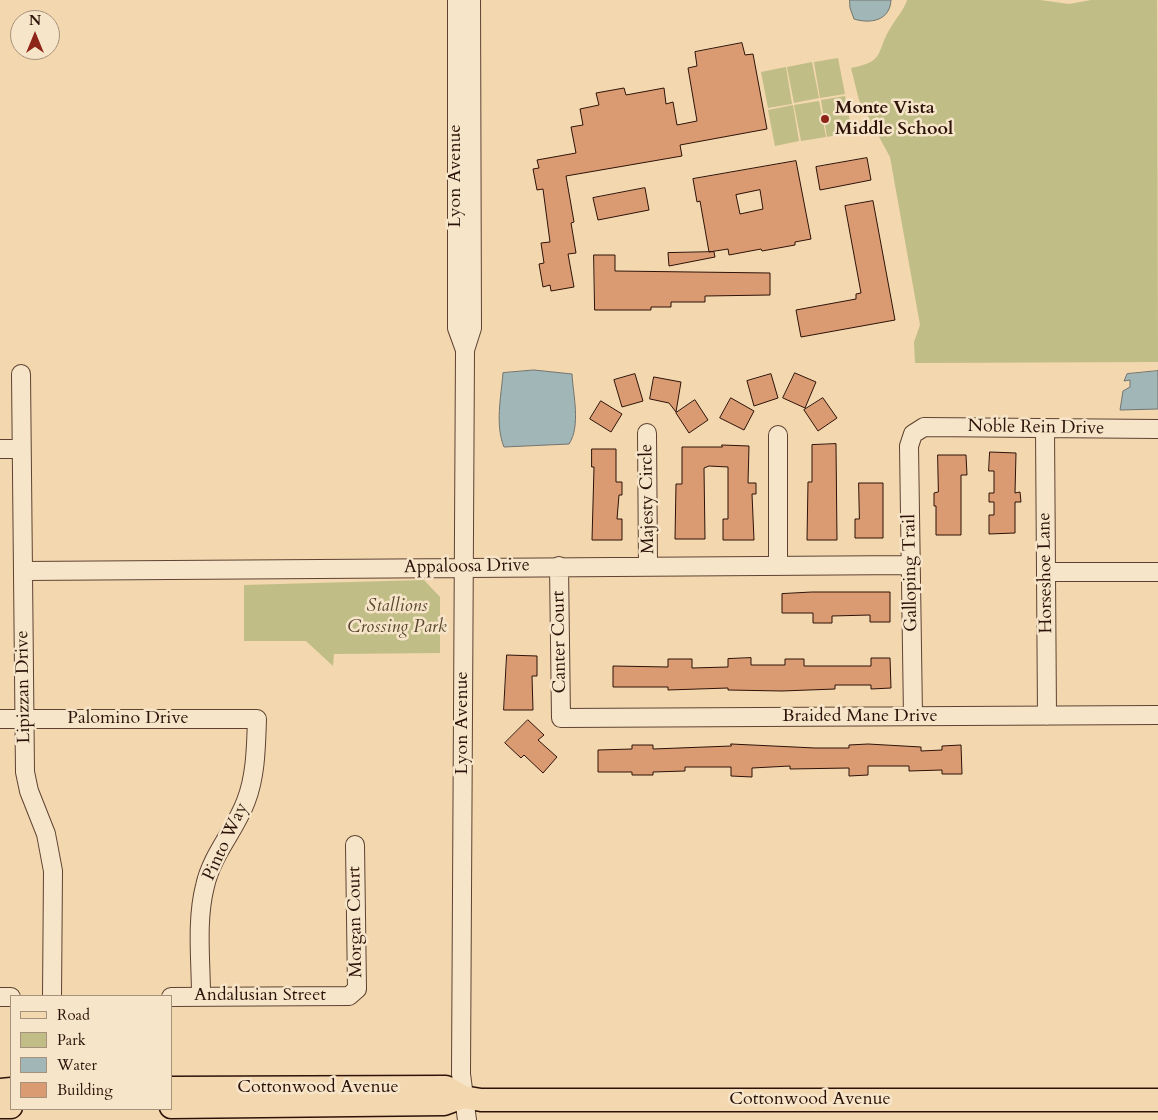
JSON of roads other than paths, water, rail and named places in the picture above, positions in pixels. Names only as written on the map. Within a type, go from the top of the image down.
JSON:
[{"type":"main road","name":"Cottonwood Avenue","points":[[172,1088],[446,1087],[463,1097],[481,1100],[1158,1100]]},
{"type":"main road","name":"Cottonwood Avenue","points":[[172,1107],[444,1104],[463,1097]]},
{"type":"street","name":"Lyon Avenue","points":[[457,0],[457,328],[465,350]]},
{"type":"street","name":"Lyon Avenue","points":[[467,1120],[461,1074],[465,350],[472,328],[470,0]]},
{"type":"street","name":"Lipizzan Drive","points":[[21,374],[25,772],[28,791],[46,834],[52,871],[52,995]]},
{"type":"street","name":"Noble Rein Drive","points":[[915,431],[924,427],[1044,430],[1158,429]]},
{"type":"street","name":"Horseshoe Lane","points":[[1044,430],[1047,716]]},
{"type":"street","name":"Galloping Trail","points":[[913,716],[910,437],[915,431]]},
{"type":"street","name":"Majesty Circle","points":[[647,432],[648,566]]},
{"type":"street","points":[[778,434],[778,565]]},
{"type":"street","points":[[0,449],[21,448]]},
{"type":"street","name":"Appaloosa Drive","points":[[23,570],[910,565]]},
{"type":"street","name":"Canter Court","points":[[559,566],[562,718]]},
{"type":"street","points":[[1046,572],[1158,572]]},
{"type":"street","name":"Braided Mane Drive","points":[[562,718],[1158,715]]},
{"type":"street","name":"Palomino Drive","points":[[0,719],[257,718]]},
{"type":"street","name":"Pinto Way","points":[[201,996],[204,888],[216,852],[246,801],[256,755],[257,718]]},
{"type":"street","name":"Morgan Court","points":[[349,996],[357,989],[355,845]]},
{"type":"street","name":"Andalusian Street","points":[[172,997],[349,996]]},
{"type":"water","points":[[850,0],[891,0],[890,7],[883,17],[866,21],[854,19],[850,8]]},
{"type":"water","points":[[534,370],[572,374],[575,400],[575,428],[573,437],[569,444],[504,447],[499,420],[503,373]]},
{"type":"water","points":[[1158,371],[1158,409],[1120,410],[1123,391],[1130,387],[1130,380],[1124,381],[1127,374]]},
{"type":"place","name":"Monte Vista Middle School","points":[[825,119]]},
{"type":"park label","name":"Stallions Crossing Park","points":[[397,617]]}]
